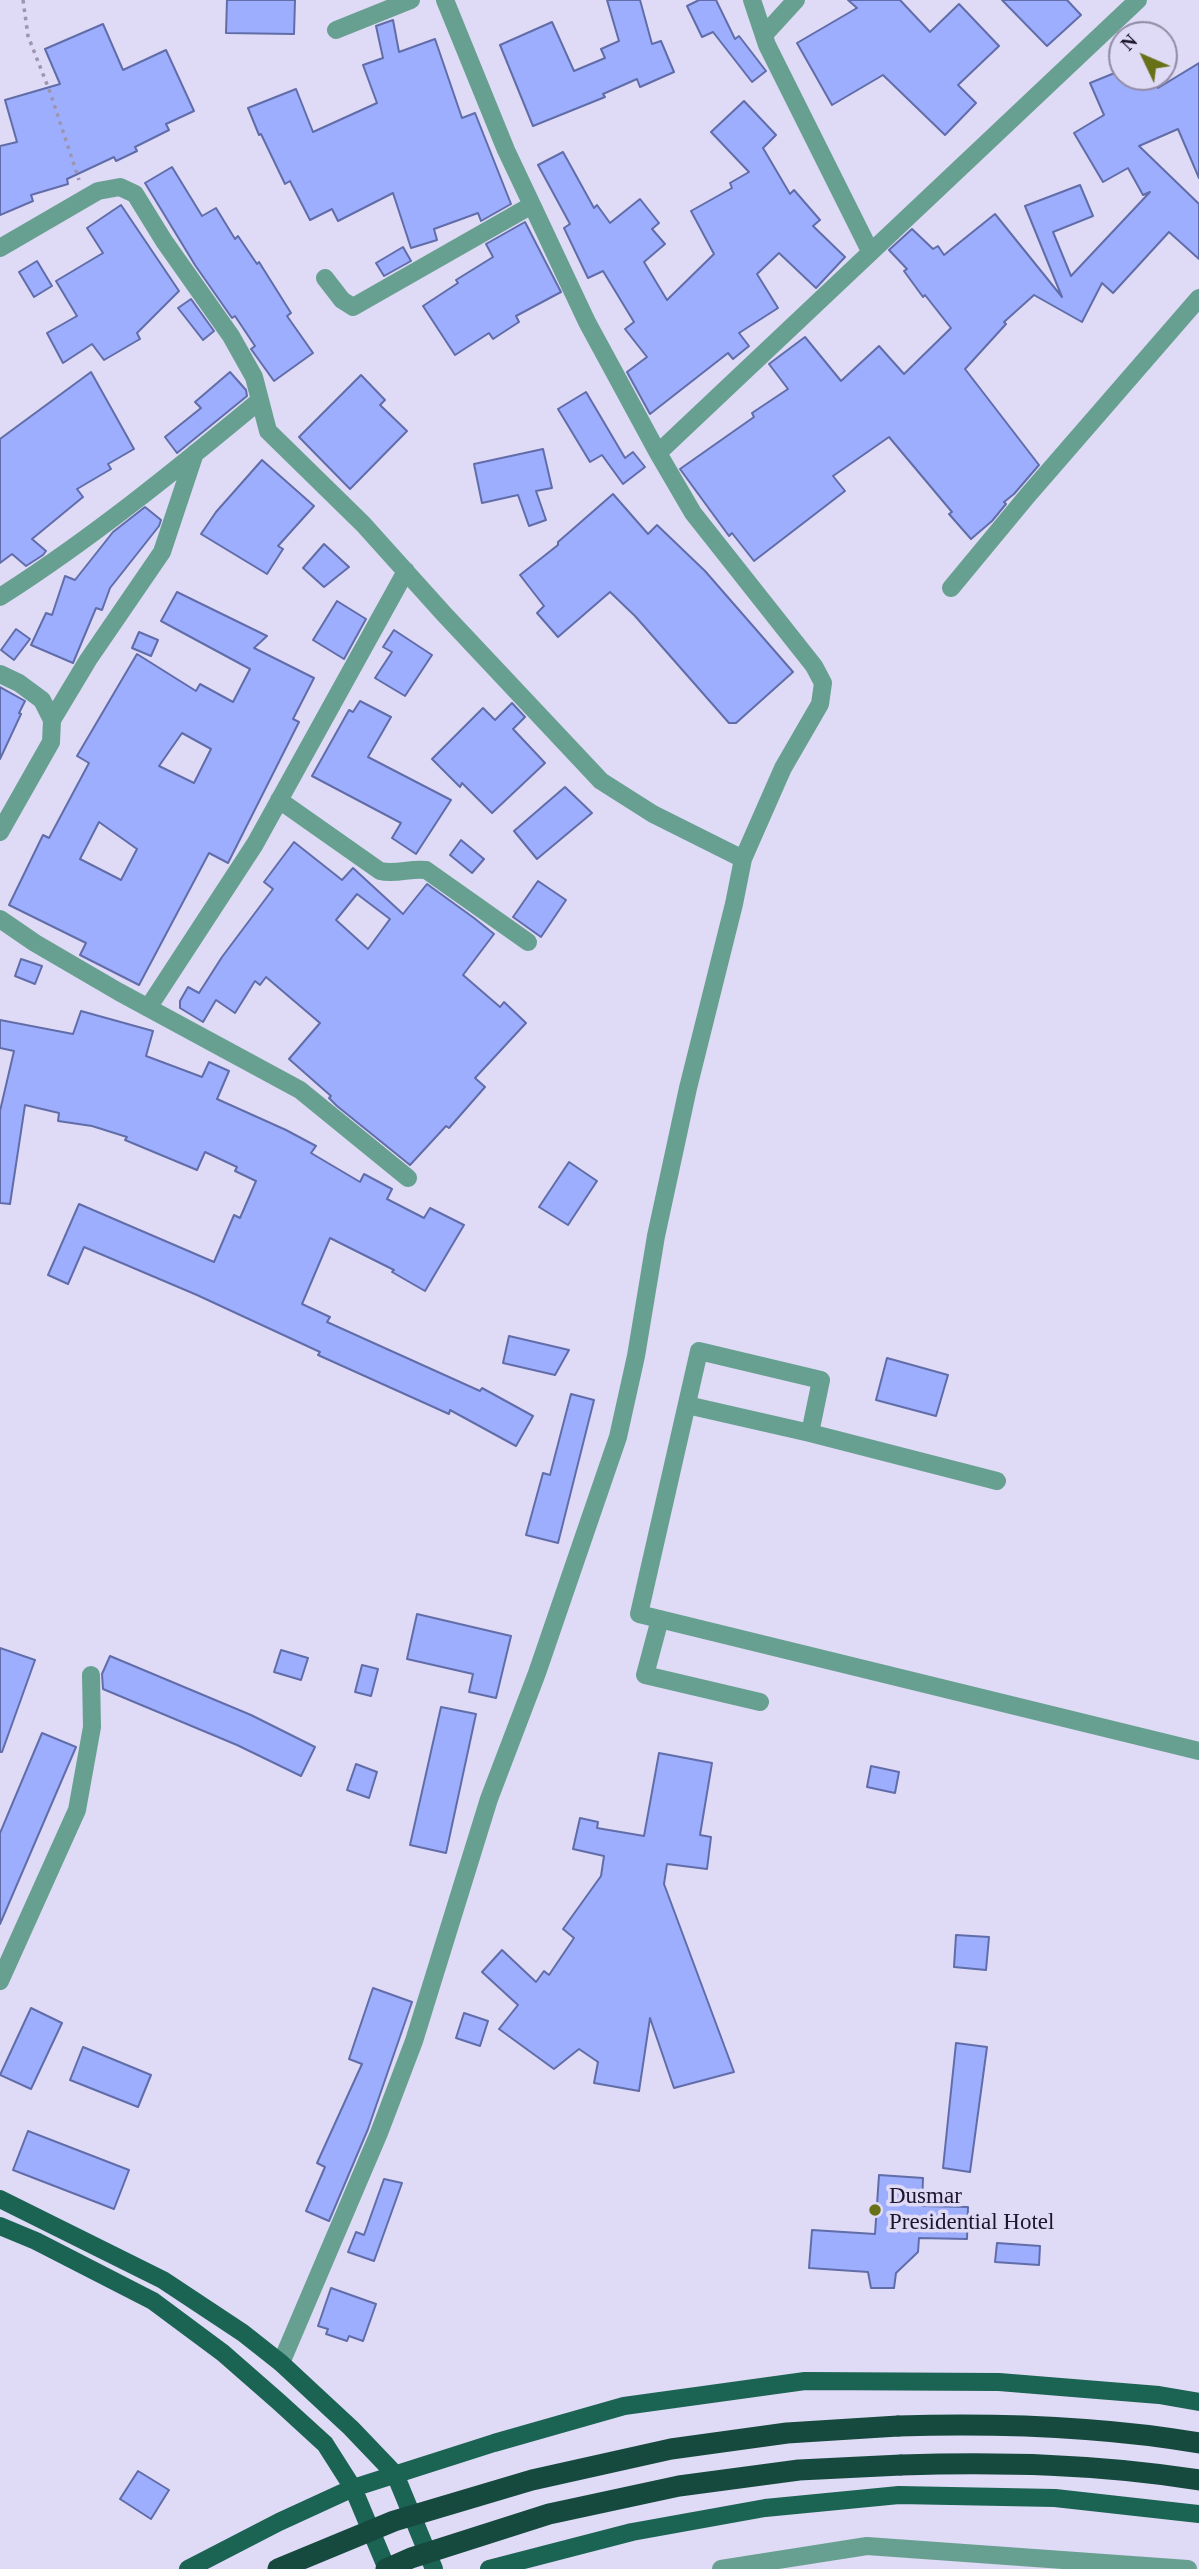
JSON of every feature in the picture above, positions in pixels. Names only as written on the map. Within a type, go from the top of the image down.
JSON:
[{"type":"highway","points":[[278,2569],[394,2521],[532,2480],[671,2449],[787,2433],[964,2424],[1139,2433],[1199,2443]]},
{"type":"highway","points":[[387,2569],[411,2558],[549,2514],[679,2486],[799,2470],[970,2463],[1053,2465],[1138,2470],[1199,2480]]},
{"type":"main road","points":[[0,2199],[163,2280],[243,2333],[281,2363],[352,2428],[396,2474],[434,2569]]},
{"type":"main road","points":[[0,2226],[36,2241],[153,2301],[223,2353],[325,2444],[353,2488],[387,2569]]},
{"type":"main road","points":[[188,2569],[353,2488],[624,2406],[805,2381],[999,2382],[1159,2395],[1199,2402]]},
{"type":"main road","points":[[489,2569],[646,2529],[765,2508],[899,2495],[1055,2498],[1199,2514]]},
{"type":"street","points":[[336,30],[411,0]]},
{"type":"street","points":[[281,2363],[379,2133],[414,2041],[489,1799],[537,1673],[618,1437],[636,1356],[656,1236],[743,859],[783,768],[820,704],[823,683],[814,666],[693,513],[659,453],[587,322],[531,205],[445,0]]},
{"type":"street","points":[[752,0],[764,35],[870,251]]},
{"type":"street","points":[[764,35],[796,0]]},
{"type":"street","points":[[659,453],[1138,0]]},
{"type":"street","points":[[0,248],[98,191],[120,187],[135,194],[164,241],[231,336],[254,377],[268,432],[363,524],[601,781],[653,814],[743,859]]},
{"type":"street","points":[[325,278],[342,300],[353,307],[531,205]]},
{"type":"street","points":[[951,588],[1199,298]]},
{"type":"street","points":[[0,597],[46,568],[259,401]]},
{"type":"street","points":[[0,832],[51,742],[52,720],[88,660],[162,552],[195,453]]},
{"type":"street","points":[[148,1008],[255,844],[406,571]]},
{"type":"street","points":[[0,674],[19,683],[42,701],[52,720]]},
{"type":"street","points":[[279,800],[380,871],[392,874],[411,868],[426,870],[528,942]]},
{"type":"street","points":[[0,919],[35,943],[148,1008],[300,1090],[408,1178]]},
{"type":"street","points":[[810,1433],[821,1380],[699,1350],[639,1615],[1199,1751]]},
{"type":"street","points":[[687,1405],[997,1481]]},
{"type":"street","points":[[660,1619],[645,1675],[760,1702]]},
{"type":"street","points":[[0,1981],[77,1810],[92,1727],[91,1675]]},
{"type":"street","points":[[721,2569],[867,2546],[1178,2568]]},
{"type":"path","points":[[23,0],[30,44],[50,92],[85,198]]},
{"type":"building","points":[[227,0],[295,0],[294,34],[226,33]]},
{"type":"building","points":[[607,0],[640,0],[652,44],[661,41],[674,72],[640,87],[637,79],[603,94],[605,97],[533,126],[500,45],[552,22],[574,71],[605,58],[601,49],[619,41]]},
{"type":"building","points":[[699,0],[716,0],[735,39],[739,36],[766,71],[752,82],[713,32],[702,37],[687,6]]},
{"type":"building","points":[[848,0],[900,0],[930,32],[959,4],[999,46],[958,85],[976,103],[945,135],[883,75],[832,105],[797,43],[857,8]]},
{"type":"building","points":[[1002,0],[1067,0],[1081,15],[1047,46]]},
{"type":"building","points":[[393,20],[399,52],[435,39],[462,118],[475,113],[511,204],[481,221],[478,213],[434,229],[437,240],[411,248],[393,193],[338,221],[332,209],[310,220],[290,181],[285,184],[248,108],[296,89],[313,132],[377,103],[363,65],[383,58],[376,26]]},
{"type":"building","points":[[103,24],[123,70],[166,50],[194,111],[166,124],[169,130],[135,147],[137,151],[116,161],[114,157],[67,179],[68,184],[31,195],[33,201],[0,215],[0,146],[17,142],[5,100],[60,84],[45,49]]},
{"type":"building","points":[[1199,63],[1199,178],[1178,129],[1139,146],[1199,204],[1199,259],[1169,232],[1113,293],[1102,283],[1082,322],[1034,295],[1004,322],[1006,324],[965,369],[1039,465],[1004,502],[1006,504],[992,521],[971,539],[949,514],[952,512],[889,437],[833,476],[845,491],[754,561],[732,533],[729,536],[680,469],[754,417],[752,413],[788,389],[769,364],[805,337],[841,381],[879,346],[904,374],[951,328],[925,295],[923,297],[904,271],[907,269],[889,250],[912,229],[933,249],[938,246],[944,255],[995,214],[1062,297],[1025,206],[1080,185],[1093,216],[1053,232],[1071,276],[1150,192],[1143,195],[1128,168],[1103,182],[1074,133],[1104,115],[1090,83],[1108,76],[1108,91],[1178,91],[1178,76]]},
{"type":"building","points":[[744,101],[776,135],[763,148],[790,194],[794,190],[820,220],[813,226],[845,257],[816,288],[779,253],[757,274],[778,308],[739,333],[749,346],[733,359],[728,353],[650,414],[627,372],[647,357],[625,329],[634,322],[603,271],[588,278],[564,228],[570,224],[538,165],[563,152],[594,208],[597,205],[610,223],[640,199],[659,223],[652,229],[665,244],[644,262],[667,300],[714,254],[691,211],[732,188],[730,183],[749,172],[711,132]]},
{"type":"building","points":[[172,167],[202,216],[216,208],[235,239],[238,236],[257,264],[259,262],[291,313],[287,316],[313,353],[274,381],[251,349],[255,346],[195,265],[145,183]]},
{"type":"building","points":[[121,205],[179,291],[137,333],[140,339],[104,360],[92,344],[63,363],[47,333],[77,316],[56,281],[103,253],[87,228]]},
{"type":"building","points":[[525,222],[561,292],[516,316],[519,322],[493,339],[489,333],[455,355],[423,306],[458,283],[456,280],[493,257],[486,244]]},
{"type":"building","points":[[403,247],[411,261],[384,276],[376,263]]},
{"type":"building","points":[[37,261],[52,286],[34,297],[19,272]]},
{"type":"building","points":[[191,299],[214,331],[203,340],[178,308]]},
{"type":"building","points":[[91,372],[134,449],[108,464],[111,469],[77,489],[83,497],[32,539],[46,551],[43,555],[26,566],[12,554],[0,563],[0,439]]},
{"type":"building","points":[[230,372],[246,390],[247,396],[177,453],[165,437],[201,408],[195,402]]},
{"type":"building","points":[[361,375],[385,400],[380,405],[407,431],[350,489],[299,437]]},
{"type":"building","points":[[586,392],[625,458],[633,452],[645,467],[623,484],[602,455],[590,462],[558,409]]},
{"type":"building","points":[[543,449],[552,488],[536,491],[546,520],[529,526],[518,495],[482,503],[474,464]]},
{"type":"building","points":[[262,460],[314,506],[278,546],[283,549],[267,574],[201,534],[216,512]]},
{"type":"building","points":[[613,494],[648,534],[657,525],[705,571],[793,672],[736,723],[729,723],[635,616],[610,592],[558,637],[537,613],[544,606],[520,575],[558,545],[558,542]]},
{"type":"building","points":[[145,507],[161,520],[159,526],[110,588],[102,610],[96,608],[73,663],[31,645],[46,613],[52,615],[65,576],[75,580],[113,532]]},
{"type":"building","points":[[324,544],[349,567],[324,587],[303,568]]},
{"type":"building","points":[[177,592],[267,636],[254,648],[314,678],[293,719],[299,722],[228,863],[209,853],[139,985],[80,955],[86,943],[9,905],[43,835],[49,838],[89,763],[77,756],[137,654],[196,691],[200,684],[233,702],[250,669],[161,621]],"holes":[[[182,733],[211,749],[194,783],[159,766]],[[99,822],[137,849],[121,880],[80,859]]]},
{"type":"building","points":[[337,601],[366,619],[344,659],[313,640]]},
{"type":"building","points":[[16,629],[30,639],[14,660],[1,650]]},
{"type":"building","points":[[394,630],[432,655],[405,696],[375,678],[392,652],[383,647]]},
{"type":"building","points":[[139,632],[158,640],[151,656],[132,648]]},
{"type":"building","points":[[0,687],[25,701],[0,759]]},
{"type":"building","points":[[360,701],[391,717],[368,757],[451,800],[416,854],[392,838],[401,823],[312,776],[349,710],[353,712]]},
{"type":"building","points":[[512,703],[525,717],[513,729],[545,763],[492,813],[462,783],[460,787],[432,759],[483,708],[495,720]]},
{"type":"building","points":[[565,787],[592,813],[537,859],[514,831]]},
{"type":"building","points":[[461,840],[484,859],[472,873],[450,855]]},
{"type":"building","points":[[294,842],[342,880],[353,868],[403,914],[427,884],[494,934],[463,975],[500,1007],[504,1002],[526,1023],[475,1078],[485,1087],[449,1128],[446,1126],[410,1165],[337,1106],[329,1098],[331,1096],[289,1059],[320,1023],[266,977],[260,985],[255,981],[235,1013],[216,1000],[203,1022],[180,1008],[180,1001],[188,987],[199,993],[222,957],[273,889],[264,882]],"holes":[[[357,894],[390,919],[368,949],[336,920]]]},
{"type":"building","points":[[538,881],[566,900],[541,937],[513,917]]},
{"type":"building","points":[[21,959],[42,966],[35,984],[15,976]]},
{"type":"building","points":[[81,1011],[153,1031],[146,1056],[202,1077],[209,1062],[229,1071],[217,1099],[316,1146],[311,1153],[360,1182],[364,1174],[392,1189],[387,1199],[424,1218],[430,1208],[464,1225],[425,1291],[392,1272],[394,1270],[330,1238],[302,1304],[330,1317],[327,1322],[480,1391],[482,1388],[533,1416],[516,1446],[450,1410],[449,1414],[318,1355],[320,1352],[197,1295],[84,1247],[68,1284],[48,1275],[79,1204],[214,1262],[234,1215],[240,1218],[256,1181],[235,1171],[237,1167],[205,1152],[197,1170],[125,1140],[127,1137],[92,1126],[58,1121],[59,1113],[25,1105],[10,1204],[0,1203],[0,1111],[14,1051],[0,1048],[0,1020],[73,1034]]},
{"type":"building","points":[[569,1162],[597,1181],[568,1225],[539,1207]]},
{"type":"building","points":[[509,1336],[569,1350],[555,1375],[503,1363]]},
{"type":"building","points":[[887,1358],[948,1375],[936,1416],[876,1400]]},
{"type":"building","points":[[571,1394],[594,1400],[558,1543],[526,1535],[543,1473],[550,1475]]},
{"type":"building","points":[[417,1614],[511,1636],[496,1698],[469,1692],[473,1674],[407,1659]]},
{"type":"building","points":[[0,1648],[35,1660],[2,1752],[0,1752]]},
{"type":"building","points":[[281,1650],[308,1658],[301,1680],[274,1672]]},
{"type":"building","points":[[110,1656],[251,1715],[315,1747],[301,1776],[237,1745],[103,1689],[102,1674]]},
{"type":"building","points":[[362,1665],[378,1669],[371,1696],[355,1692]]},
{"type":"building","points":[[441,1707],[476,1714],[446,1853],[410,1845]]},
{"type":"building","points":[[42,1733],[76,1747],[0,1924],[0,1833]]},
{"type":"building","points":[[659,1753],[712,1763],[700,1835],[711,1837],[707,1869],[667,1864],[664,1884],[734,2072],[674,2088],[650,2018],[639,2091],[594,2083],[598,2062],[579,2049],[554,2069],[499,2029],[518,2005],[482,1972],[502,1950],[536,1982],[544,1971],[549,1975],[574,1938],[563,1929],[601,1876],[604,1856],[573,1849],[580,1818],[598,1822],[597,1828],[644,1836]]},
{"type":"building","points":[[356,1764],[377,1772],[369,1798],[347,1790]]},
{"type":"building","points":[[871,1766],[899,1772],[895,1793],[867,1787]]},
{"type":"building","points":[[956,1935],[989,1937],[986,1970],[954,1967]]},
{"type":"building","points":[[373,1988],[412,2002],[368,2129],[329,2221],[306,2211],[325,2167],[317,2163],[362,2064],[349,2059]]},
{"type":"building","points":[[31,2008],[62,2023],[31,2089],[0,2075]]},
{"type":"building","points":[[464,2013],[488,2021],[480,2046],[456,2038]]},
{"type":"building","points":[[956,2043],[987,2047],[970,2172],[943,2168]]},
{"type":"building","points":[[83,2047],[151,2075],[138,2107],[70,2080]]},
{"type":"building","points":[[28,2131],[129,2170],[114,2209],[13,2170]]},
{"type":"building","points":[[879,2175],[923,2178],[922,2206],[968,2207],[967,2239],[919,2238],[918,2252],[896,2273],[894,2288],[871,2288],[868,2272],[809,2268],[812,2230],[875,2234]]},
{"type":"building","points":[[384,2179],[402,2183],[374,2261],[348,2252],[356,2232],[364,2235]]},
{"type":"building","points":[[997,2243],[1040,2246],[1039,2265],[995,2262]]},
{"type":"building","points":[[331,2288],[376,2304],[363,2341],[349,2336],[347,2341],[326,2334],[328,2329],[318,2326]]},
{"type":"building","points":[[138,2471],[169,2490],[151,2519],[120,2499]]},
{"type":"place","name":"Dusmar Presidential Hotel","points":[[875,2210]]}]
